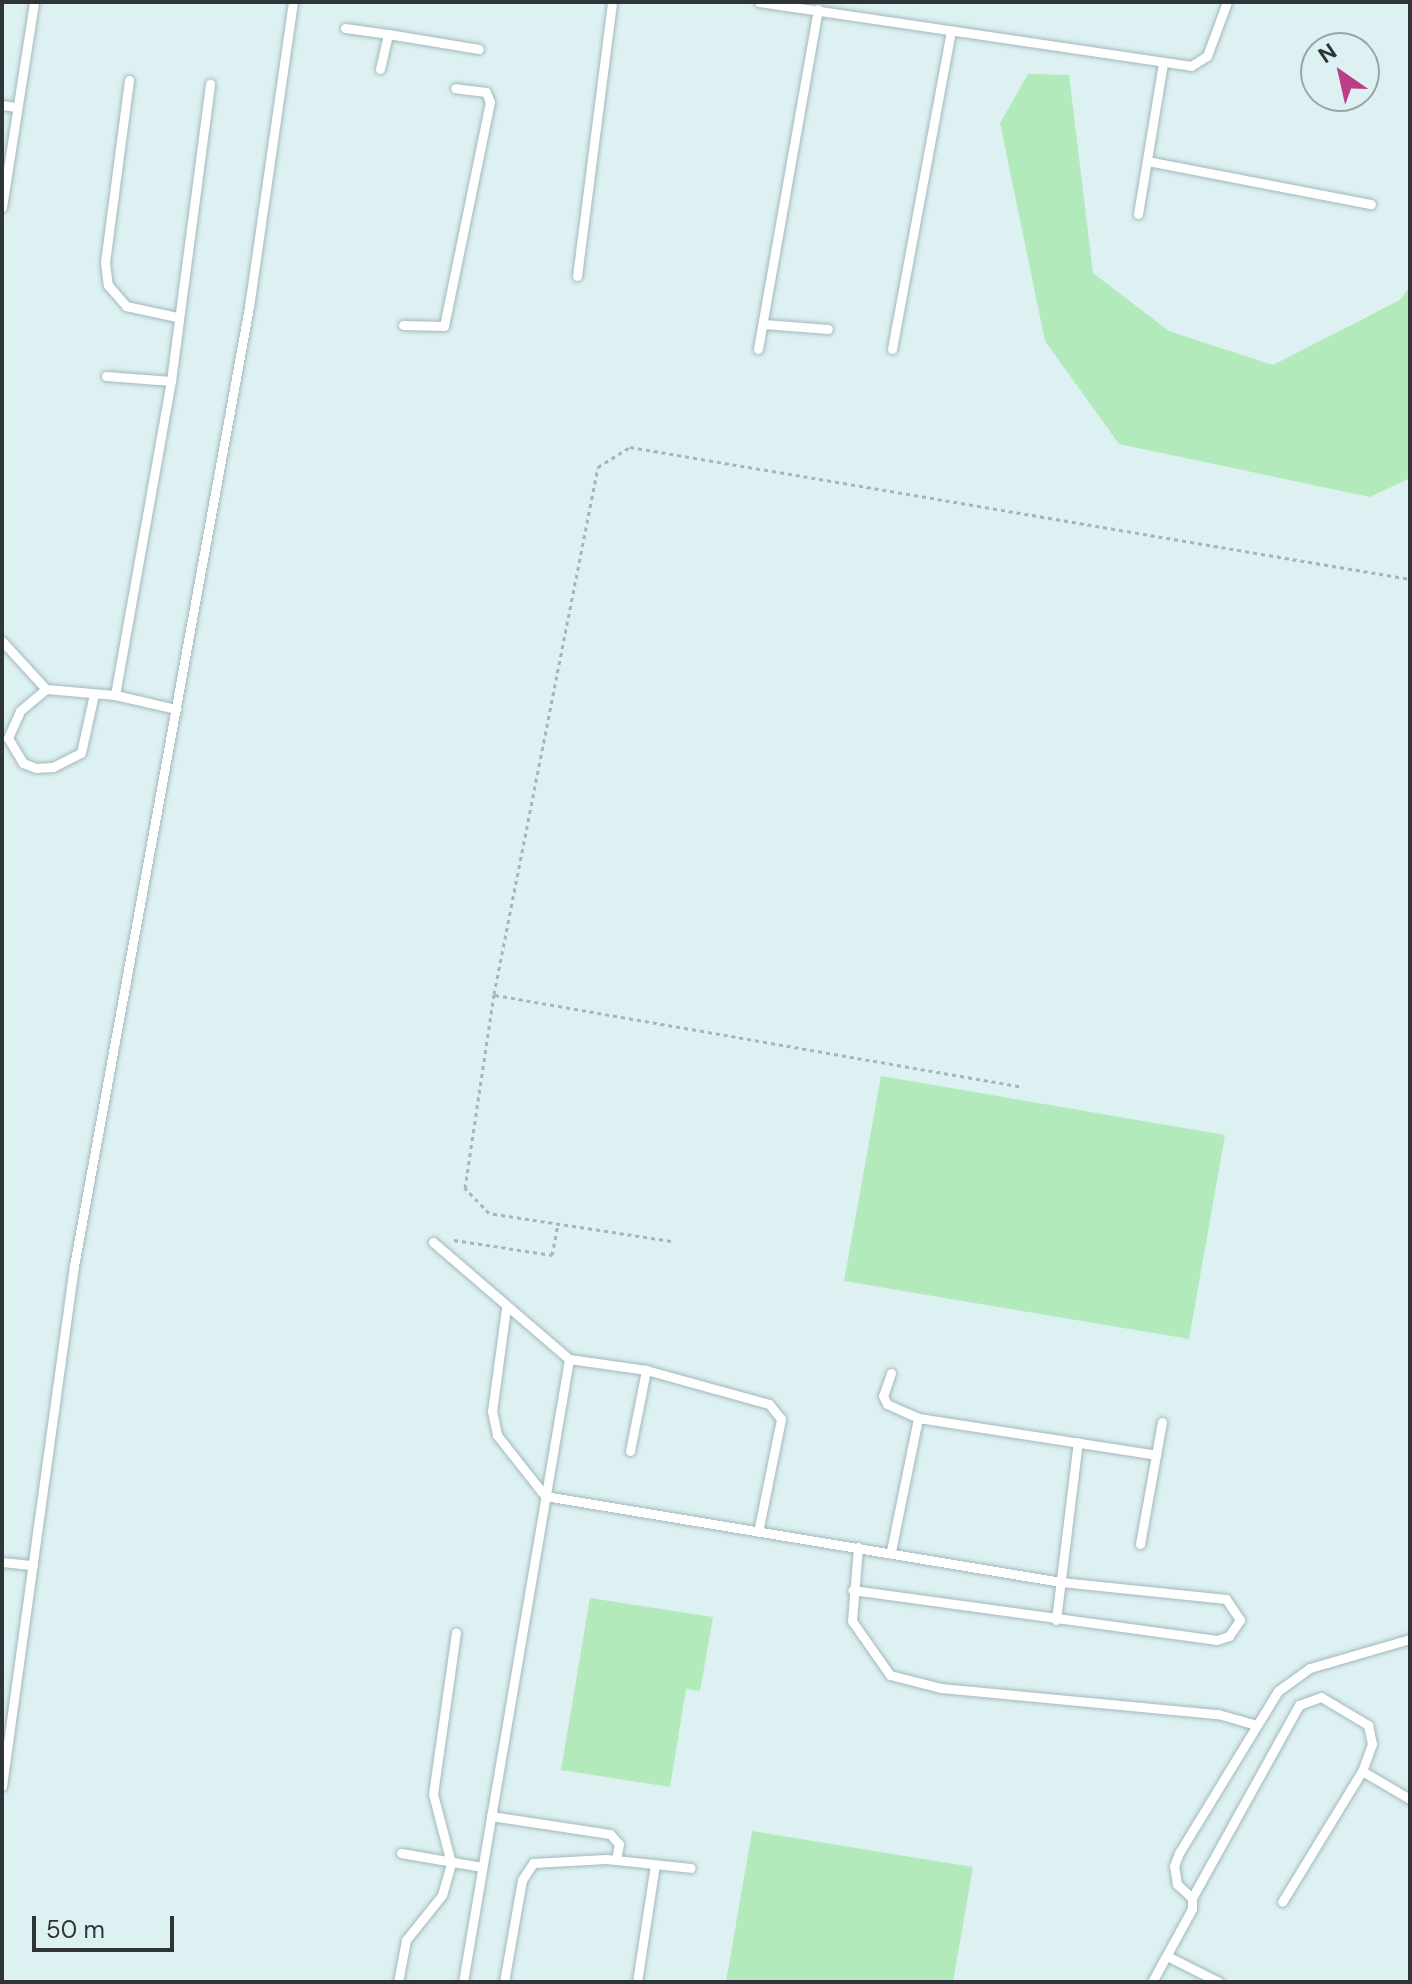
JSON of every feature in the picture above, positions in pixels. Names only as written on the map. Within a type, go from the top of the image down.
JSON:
[{"type":"lane","points":[[2,207],[34,2]]},
{"type":"lane","points":[[2,1786],[74,1266],[249,307],[293,2]]},
{"type":"lane","points":[[577,276],[612,2]]},
{"type":"lane","points":[[759,2],[1191,66],[1207,56],[1227,2]]},
{"type":"lane","points":[[758,349],[818,9]]},
{"type":"lane","points":[[345,28],[479,49]]},
{"type":"lane","points":[[892,349],[951,30]]},
{"type":"lane","points":[[380,69],[388,34]]},
{"type":"lane","points":[[1138,214],[1163,63]]},
{"type":"lane","points":[[129,80],[105,262],[108,285],[126,306],[177,317]]},
{"type":"lane","points":[[115,695],[171,381],[210,84]]},
{"type":"lane","points":[[403,325],[444,326],[490,102],[486,92],[455,88]]},
{"type":"lane","points":[[2,105],[17,107]]},
{"type":"lane","points":[[1147,161],[1371,204]]},
{"type":"lane","points":[[764,324],[828,329]]},
{"type":"lane","points":[[106,376],[171,381]]},
{"type":"lane","points":[[2,641],[46,689],[115,695],[176,709]]},
{"type":"lane","points":[[46,689],[20,711],[8,738],[23,763],[36,768],[53,767],[81,753],[94,694]]},
{"type":"lane","points":[[433,1242],[506,1308],[569,1359],[646,1370],[769,1404],[781,1419],[758,1532]]},
{"type":"lane","points":[[506,1308],[492,1411],[497,1435],[545,1496],[891,1551],[1061,1582],[1226,1599],[1240,1620],[1229,1636],[1217,1640],[852,1590]]},
{"type":"lane","points":[[463,1982],[569,1359]]},
{"type":"lane","points":[[630,1451],[646,1370]]},
{"type":"lane","points":[[891,1373],[883,1396],[887,1404],[918,1418],[1156,1455]]},
{"type":"lane","points":[[891,1551],[918,1418]]},
{"type":"lane","points":[[1140,1544],[1162,1422]]},
{"type":"lane","points":[[1056,1620],[1078,1442]]},
{"type":"lane","points":[[858,1547],[852,1590],[852,1621],[890,1675],[941,1688],[1218,1714],[1254,1724]]},
{"type":"lane","points":[[2,1562],[33,1565]]},
{"type":"lane","points":[[398,1982],[406,1940],[442,1895],[451,1863],[433,1794],[456,1633]]},
{"type":"lane","points":[[1192,1898],[1177,1884],[1174,1866],[1254,1724],[1292,1677],[1410,1639]]},
{"type":"lane","points":[[1152,1982],[1192,1909],[1192,1898],[1299,1705],[1321,1697],[1368,1725],[1372,1744],[1362,1771],[1282,1902]]},
{"type":"lane","points":[[1362,1771],[1410,1799]]},
{"type":"lane","points":[[491,1816],[610,1834],[619,1844],[616,1860]]},
{"type":"lane","points":[[401,1853],[482,1867]]},
{"type":"lane","points":[[504,1982],[522,1880],[533,1863],[616,1860],[691,1868]]},
{"type":"lane","points":[[637,1982],[655,1865]]},
{"type":"lane","points":[[1167,1956],[1219,1982]]},
{"type":"path","points":[[671,1241],[489,1213],[465,1188],[494,994],[598,467],[630,447],[1410,579]]},
{"type":"path","points":[[494,994],[1023,1087]]},
{"type":"path","points":[[433,1242],[434,1237],[552,1255],[558,1224]]},
{"type":"green space","points":[[1028,74],[1069,75],[1093,273],[1169,331],[1273,365],[1400,300],[1410,286],[1410,478],[1370,497],[1119,444],[1045,341],[1000,123]]},
{"type":"green space","points":[[881,1076],[1225,1135],[1189,1339],[844,1281]]},
{"type":"green space","points":[[590,1598],[713,1617],[700,1691],[686,1689],[670,1787],[561,1770]]},
{"type":"green space","points":[[752,1831],[973,1867],[953,1982],[726,1982]]}]
